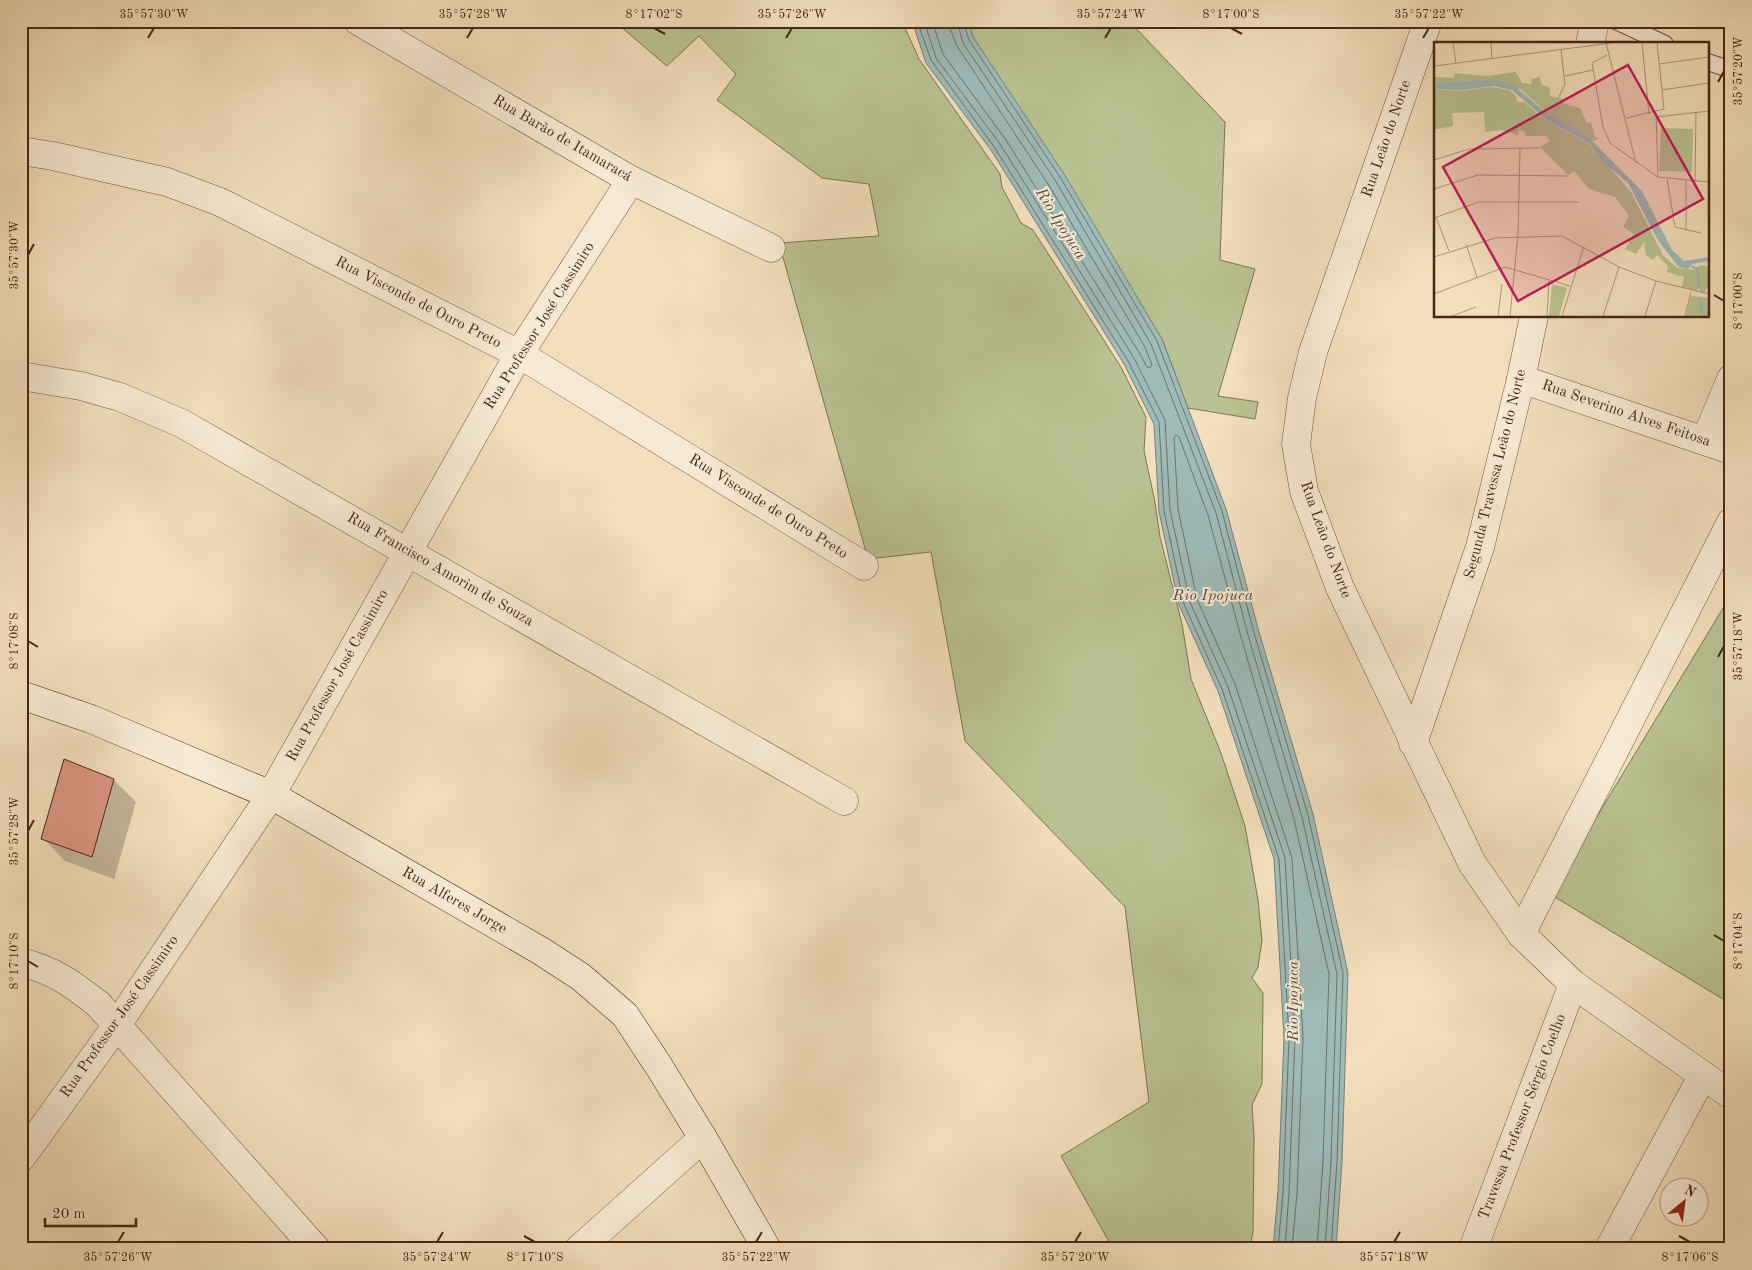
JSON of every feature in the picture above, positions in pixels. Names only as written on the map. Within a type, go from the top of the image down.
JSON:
[{"type":"street","name":"Rua Barão de Itamaracá","points":[[358,21],[631,180],[771,248]]},
{"type":"street","name":"Rua Leão do Norte","points":[[1428,21],[1314,352],[1302,398],[1296,444],[1304,491],[1340,588],[1413,743],[1472,863],[1521,934],[1573,984],[1731,1095]]},
{"type":"street","points":[[1590,42],[1595,21]]},
{"type":"street","name":"Rua Visconde de Ouro Preto","points":[[21,151],[53,156],[167,182],[220,202],[519,354],[864,566]]},
{"type":"street","name":"Rua Professor José Cassimiro","points":[[21,1158],[117,1025],[271,795],[519,354],[631,180]]},
{"type":"street","name":"Segunda Travessa Leão do Norte","points":[[1413,743],[1480,547],[1521,379],[1534,318]]},
{"type":"street","name":"Rua Francisco Amorim de Souza","points":[[21,376],[89,388],[120,397],[181,423],[844,801]]},
{"type":"street","points":[[1705,441],[1731,378]]},
{"type":"street","name":"Rua Severino Alves Feitosa","points":[[1521,379],[1731,450]]},
{"type":"street","points":[[1521,934],[1731,522]]},
{"type":"street","name":"Rua Alferes Jorge","points":[[21,695],[91,719],[271,795],[541,951],[581,977],[625,1016],[704,1138],[767,1249]]},
{"type":"street","points":[[32,965],[69,982],[98,1004],[314,1248]]},
{"type":"street","name":"Travessa Professor Sérgio Coelho","points":[[1473,1249],[1573,984]]},
{"type":"street","points":[[1609,1249],[1703,1074]]},
{"type":"street","points":[[579,1249],[704,1138]]},
{"type":"lane","points":[[1616,21],[1661,42]]},
{"type":"lane","points":[[1710,63],[1731,70]]},
{"type":"green space","points":[[614,21],[902,21],[919,59],[1000,174],[1002,187],[1021,223],[1033,230],[1121,367],[1146,417],[1144,451],[1160,537],[1182,624],[1191,679],[1221,753],[1245,826],[1258,900],[1262,940],[1258,967],[1252,978],[1263,993],[1262,1084],[1252,1105],[1254,1137],[1253,1232],[1250,1249],[1110,1249],[1112,1247],[1061,1156],[1149,1102],[1125,907],[965,741],[931,552],[868,559],[779,243],[879,236],[869,184],[822,178],[717,100],[736,74],[699,36],[667,66]]},
{"type":"green space","points":[[968,21],[1129,21],[1225,122],[1220,260],[1255,269],[1218,396],[1258,402],[1255,419],[1188,408],[1162,339],[973,37]]},
{"type":"green space","points":[[1731,595],[1731,1004],[1550,894]]},
{"type":"water","name":"Rio Ipojuca","points":[[912,21],[968,21],[973,37],[1064,174],[1162,339],[1226,509],[1259,632],[1313,814],[1348,973],[1342,1162],[1336,1249],[1273,1249],[1278,1191],[1284,1038],[1274,859],[1218,691],[1179,605],[1159,512],[1154,424],[1124,364],[991,150],[926,63]]},
{"type":"building","points":[[64,759],[114,779],[92,857],[41,839]]}]
